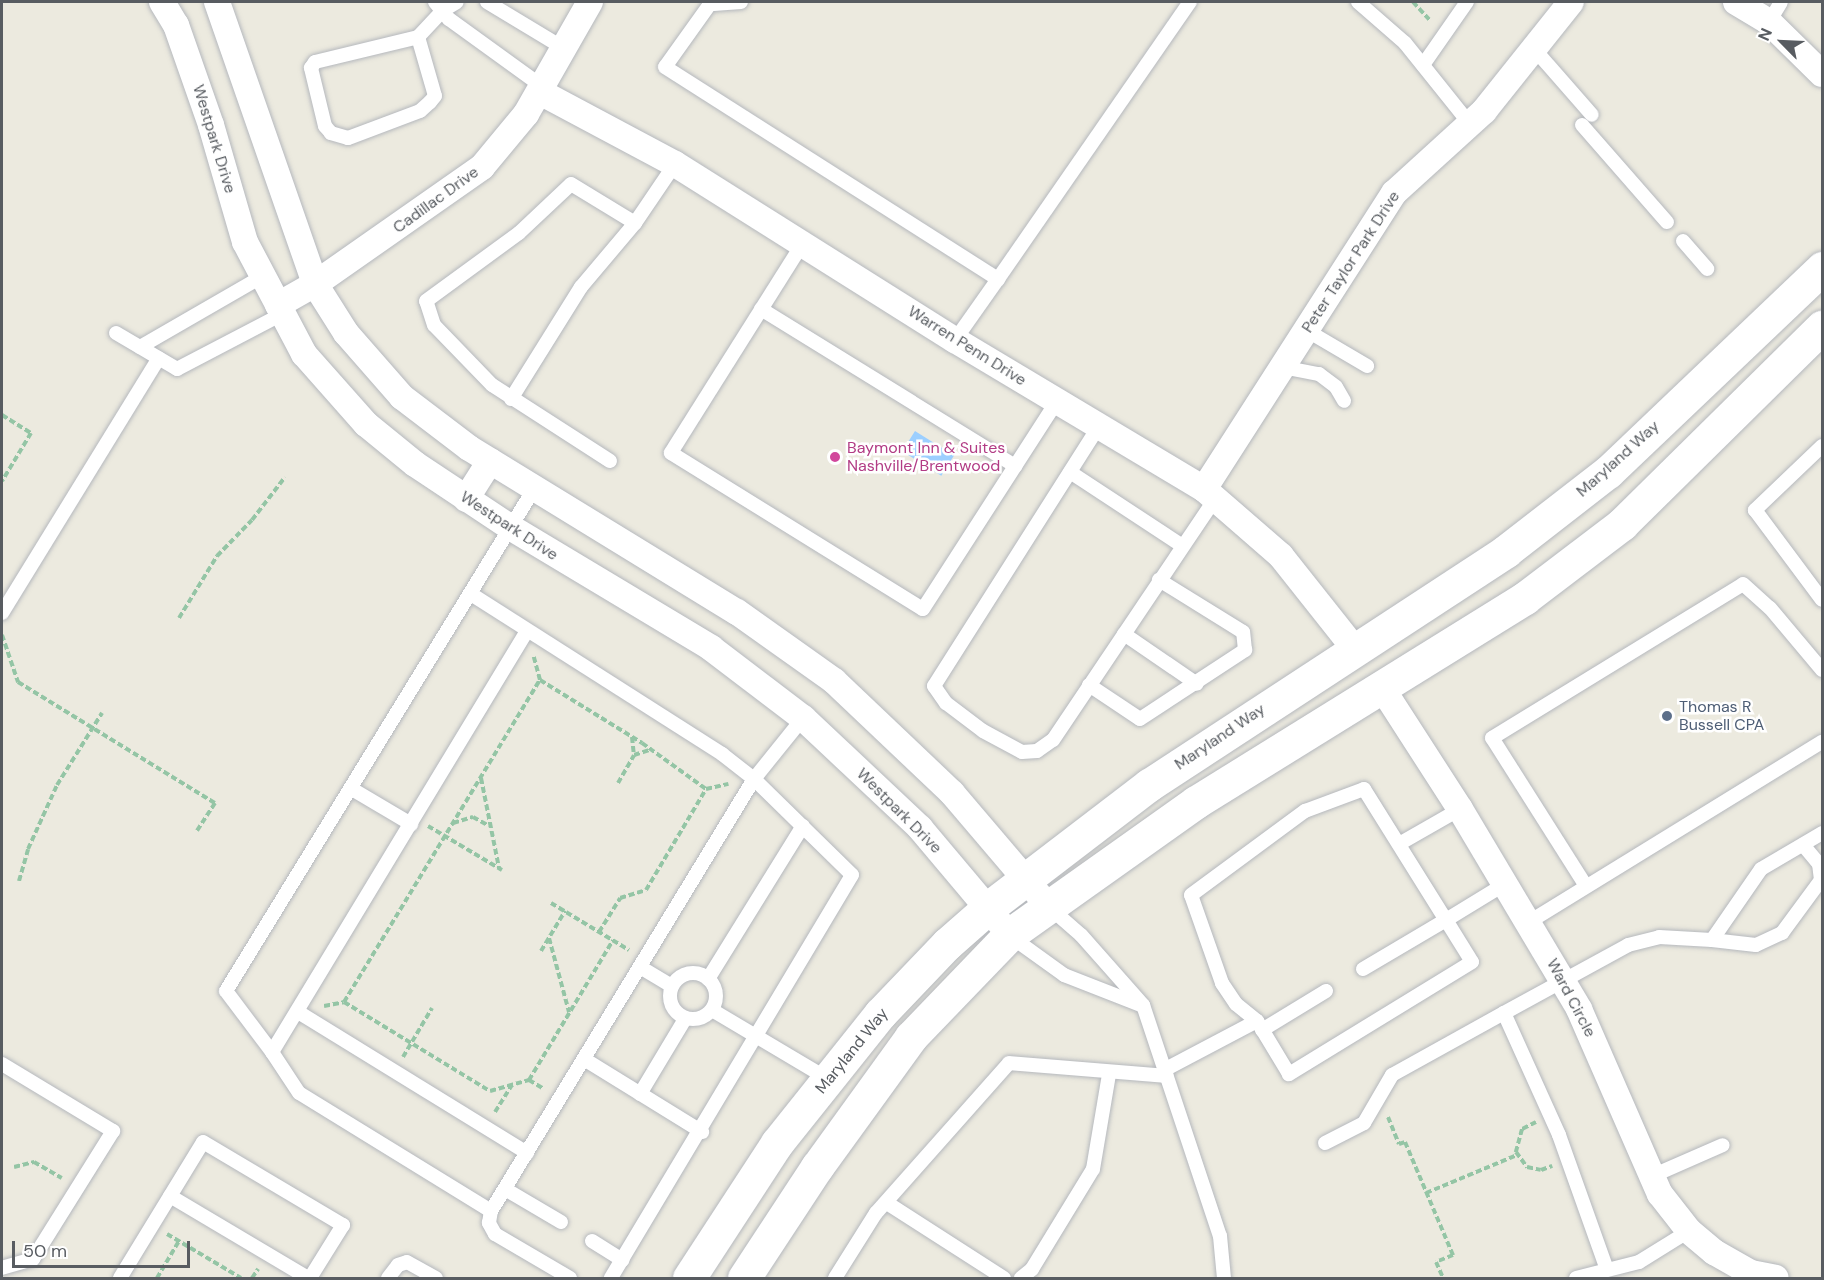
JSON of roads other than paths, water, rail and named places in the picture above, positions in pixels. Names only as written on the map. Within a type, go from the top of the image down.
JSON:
[{"type":"main road","name":"Maryland Way","points":[[689,1278],[777,1143],[880,1014],[947,944],[988,908],[1149,785],[1354,648],[1506,551],[1608,472],[1822,268]]},
{"type":"main road","points":[[744,1278],[816,1167],[911,1037],[1009,935],[1196,802],[1525,598],[1622,524],[1822,327]]},
{"type":"main road","points":[[1354,648],[1382,688]]},
{"type":"street","name":"Westpark Drive","points":[[162,2],[176,25],[211,124],[245,242],[304,354],[366,424],[466,499],[711,648],[803,718],[920,828],[1009,935]]},
{"type":"street","points":[[217,2],[258,111],[286,210],[315,284],[346,333],[402,397],[490,461],[737,612],[834,681],[952,793],[1050,908]]},
{"type":"street","name":"Cadillac Drive","points":[[280,309],[482,167],[542,90],[590,2]]},
{"type":"street","name":"Peter Taylor Park Drive","points":[[1210,493],[1282,367],[1394,193],[1470,124],[1535,50],[1571,2]]},
{"type":"street","points":[[1736,2],[1775,12],[1822,74]]},
{"type":"street","name":"Warren Penn Drive","points":[[542,90],[675,164],[955,340],[1210,493],[1281,556],[1354,648]]},
{"type":"street","points":[[466,499],[490,461]]},
{"type":"street","name":"Ward Circle","points":[[1382,688],[1460,808],[1529,922],[1591,1032],[1660,1194],[1689,1230],[1739,1267],[1776,1278]]},
{"type":"lane","points":[[418,37],[435,96],[430,102],[420,111],[348,138],[331,133],[325,126],[311,68],[315,62],[418,37],[439,6],[457,2]]},
{"type":"lane","points":[[487,2],[565,49]]},
{"type":"lane","points":[[741,2],[710,4],[665,67],[998,279]]},
{"type":"lane","points":[[955,340],[1190,2]]},
{"type":"lane","points":[[1358,2],[1387,25],[1423,65],[1470,124]]},
{"type":"lane","points":[[1423,65],[1467,2]]},
{"type":"lane","points":[[439,6],[542,90]]},
{"type":"lane","points":[[1535,50],[1667,222]]},
{"type":"lane","points":[[511,399],[582,287],[635,223],[675,164]]},
{"type":"lane","points":[[610,461],[511,399],[471,366],[434,325],[426,301],[519,233],[571,184],[635,223]]},
{"type":"lane","points":[[1683,241],[1707,269]]},
{"type":"lane","points":[[803,243],[671,453],[701,472],[923,609],[1057,401]]},
{"type":"lane","points":[[140,347],[263,276]]},
{"type":"lane","points":[[116,333],[177,369],[280,309]]},
{"type":"lane","points":[[761,309],[1015,466]]},
{"type":"lane","points":[[1306,330],[1367,366]]},
{"type":"lane","points":[[2,613],[159,358]]},
{"type":"lane","points":[[1282,367],[1319,374],[1336,387],[1344,401]]},
{"type":"lane","points":[[1099,426],[934,686],[946,703],[983,731],[1016,750],[1030,752],[1053,741],[1159,580],[1210,493]]},
{"type":"lane","points":[[1822,446],[1755,510],[1822,600]]},
{"type":"lane","points":[[1070,472],[1181,545]]},
{"type":"lane","points":[[491,1211],[299,1094],[272,1052],[226,991],[534,489]]},
{"type":"lane","points":[[1089,685],[1140,719],[1240,656],[1246,637],[1159,580]]},
{"type":"lane","points":[[1586,886],[1492,738],[1743,584],[1770,608],[1822,670]]},
{"type":"lane","points":[[471,594],[722,753],[754,779],[852,875],[702,1132],[611,1278]]},
{"type":"lane","points":[[272,1052],[527,631]]},
{"type":"lane","points":[[1124,634],[1197,684]]},
{"type":"lane","points":[[570,1278],[495,1234],[489,1223],[491,1211],[754,779],[803,718]]},
{"type":"lane","points":[[1529,922],[1822,741]]},
{"type":"lane","points":[[352,789],[413,821]]},
{"type":"lane","points":[[1364,789],[1446,920],[1472,962],[1289,1074],[1260,1026],[1236,1004],[1222,983],[1191,902],[1194,889],[1305,811],[1364,789]]},
{"type":"lane","points":[[1399,844],[1460,808]]},
{"type":"lane","points":[[708,980],[803,826]]},
{"type":"lane","points":[[1712,940],[1761,869],[1822,833]]},
{"type":"lane","points":[[1325,1143],[1364,1123],[1378,1094],[1392,1075],[1562,980],[1643,939],[1712,940],[1756,945],[1782,933],[1821,880],[1819,864],[1803,844]]},
{"type":"lane","points":[[1363,969],[1506,884]]},
{"type":"lane","points":[[1050,908],[1081,935],[1143,1005],[1221,1236],[1224,1278]]},
{"type":"lane","points":[[1009,935],[1064,975],[1143,1005]]},
{"type":"lane","points":[[642,963],[672,986]]},
{"type":"lane","points":[[692,973],[708,980],[716,997],[712,1010],[698,1019],[685,1018],[671,1004],[672,986],[681,977],[692,973]]},
{"type":"lane","points":[[835,1278],[887,1203],[1009,1063],[1109,1074],[1165,1073],[1326,991]]},
{"type":"lane","points":[[712,1010],[828,1080]]},
{"type":"lane","points":[[298,1012],[527,1153]]},
{"type":"lane","points":[[1504,1013],[1569,1159],[1607,1270]]},
{"type":"lane","points":[[640,1094],[685,1018]]},
{"type":"lane","points":[[584,1059],[702,1132]]},
{"type":"lane","points":[[2,1064],[113,1131],[80,1188],[33,1259],[2,1268]]},
{"type":"lane","points":[[1021,1278],[1032,1269],[1093,1169],[1109,1074]]},
{"type":"lane","points":[[120,1278],[153,1225],[170,1196],[203,1142],[343,1225],[309,1278],[170,1196]]},
{"type":"lane","points":[[1652,1176],[1723,1145]]},
{"type":"lane","points":[[505,1189],[561,1222]]},
{"type":"lane","points":[[887,1203],[1004,1278]]},
{"type":"lane","points":[[1576,1278],[1657,1253],[1689,1230]]},
{"type":"lane","points":[[592,1241],[623,1260]]},
{"type":"lane","points":[[387,1278],[398,1265],[407,1262],[436,1278]]},
{"type":"water","points":[[915,431],[954,455],[941,476],[902,451]]},
{"type":"place","name":"Baymont Inn & Suites Nashville/Brentwood","points":[[835,457]]},
{"type":"place","name":"Thomas R Bussell CPA","points":[[1667,716]]}]
